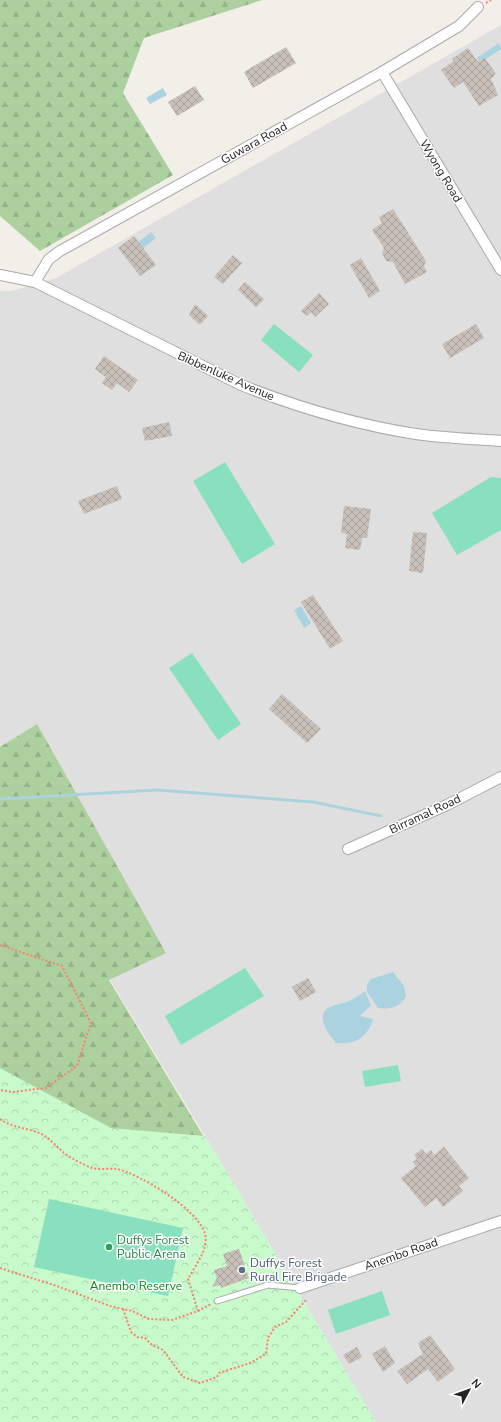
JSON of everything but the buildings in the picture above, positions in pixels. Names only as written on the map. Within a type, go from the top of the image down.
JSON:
[{"type":"street","name":"Guwara Road","points":[[36,282],[49,259],[60,251],[382,72],[459,26],[478,6]]},
{"type":"street","name":"Wyong Road","points":[[382,72],[501,270]]},
{"type":"street","name":"Bibbenluke Avenue","points":[[0,275],[36,282],[234,382],[275,399],[310,410],[397,430],[446,438],[501,441]]},
{"type":"street","name":"Birramal Road","points":[[348,849],[447,805],[501,777]]},
{"type":"street","name":"Anembo Road","points":[[300,1288],[501,1221]]},
{"type":"lane","points":[[217,1301],[268,1285],[300,1288]]},
{"type":"path","points":[[0,945],[62,966],[91,1023],[77,1066],[46,1088],[12,1092],[0,1090]]},
{"type":"path","points":[[0,1119],[8,1125],[21,1126],[45,1136],[64,1153],[92,1168],[117,1169],[149,1182],[175,1200],[199,1222],[205,1234],[205,1249],[188,1279],[198,1311]]},
{"type":"path","points":[[0,1268],[149,1319],[172,1320],[198,1311],[217,1301]]},
{"type":"path","points":[[123,1309],[131,1332],[137,1337],[145,1338],[152,1345],[164,1350],[182,1377],[200,1383],[207,1382],[217,1377],[219,1373],[250,1363],[266,1354],[268,1338],[275,1327],[286,1322],[306,1300]]},
{"type":"shaded area","points":[[501,25],[501,1422],[376,1422],[205,1136],[0,799],[0,291],[12,291],[56,278]]},
{"type":"green space","points":[[0,0],[262,0],[144,38],[123,93],[173,175],[40,251],[0,216]]},
{"type":"green space","points":[[274,324],[313,355],[299,372],[261,340]]},
{"type":"green space","points":[[225,462],[275,544],[242,564],[193,481]]},
{"type":"green space","points":[[491,477],[501,478],[501,530],[457,555],[432,513]]},
{"type":"green space","points":[[192,653],[241,724],[218,740],[169,668]]},
{"type":"green space","points":[[37,724],[166,953],[109,980],[291,1281],[0,1422],[0,747]]},
{"type":"green space","points":[[245,968],[264,996],[181,1045],[165,1016]]},
{"type":"green space","points":[[398,1065],[401,1081],[365,1087],[362,1071]]},
{"type":"green space","name":"Anembo Reserve","points":[[0,1068],[111,1128],[205,1136],[376,1422],[0,1422]]},
{"type":"green space","name":"Duffys Forest Public Arena","points":[[49,1199],[183,1228],[168,1296],[34,1267]]},
{"type":"green space","points":[[382,1291],[390,1315],[336,1334],[328,1310]]},
{"type":"water","points":[[499,43],[501,49],[480,63],[477,58]]},
{"type":"water","points":[[163,88],[167,95],[150,104],[146,98]]},
{"type":"water","points":[[151,232],[156,238],[141,250],[136,244]]},
{"type":"water","points":[[301,606],[311,623],[304,628],[294,610]]},
{"type":"water","points":[[393,972],[404,986],[406,996],[401,1003],[394,1007],[387,1009],[378,1008],[367,992],[367,985],[371,979]]},
{"type":"water","points":[[365,991],[371,1005],[360,1016],[373,1019],[370,1026],[364,1035],[359,1039],[349,1043],[336,1043],[324,1026],[324,1012],[328,1008],[353,999]]},
{"type":"waterway","points":[[0,799],[157,790],[313,802],[381,816]]},
{"type":"place","name":"Duffys Forest Public Arena","points":[[109,1247]]},
{"type":"place","name":"Duffys Forest Rural Fire Brigade","points":[[242,1270]]}]
